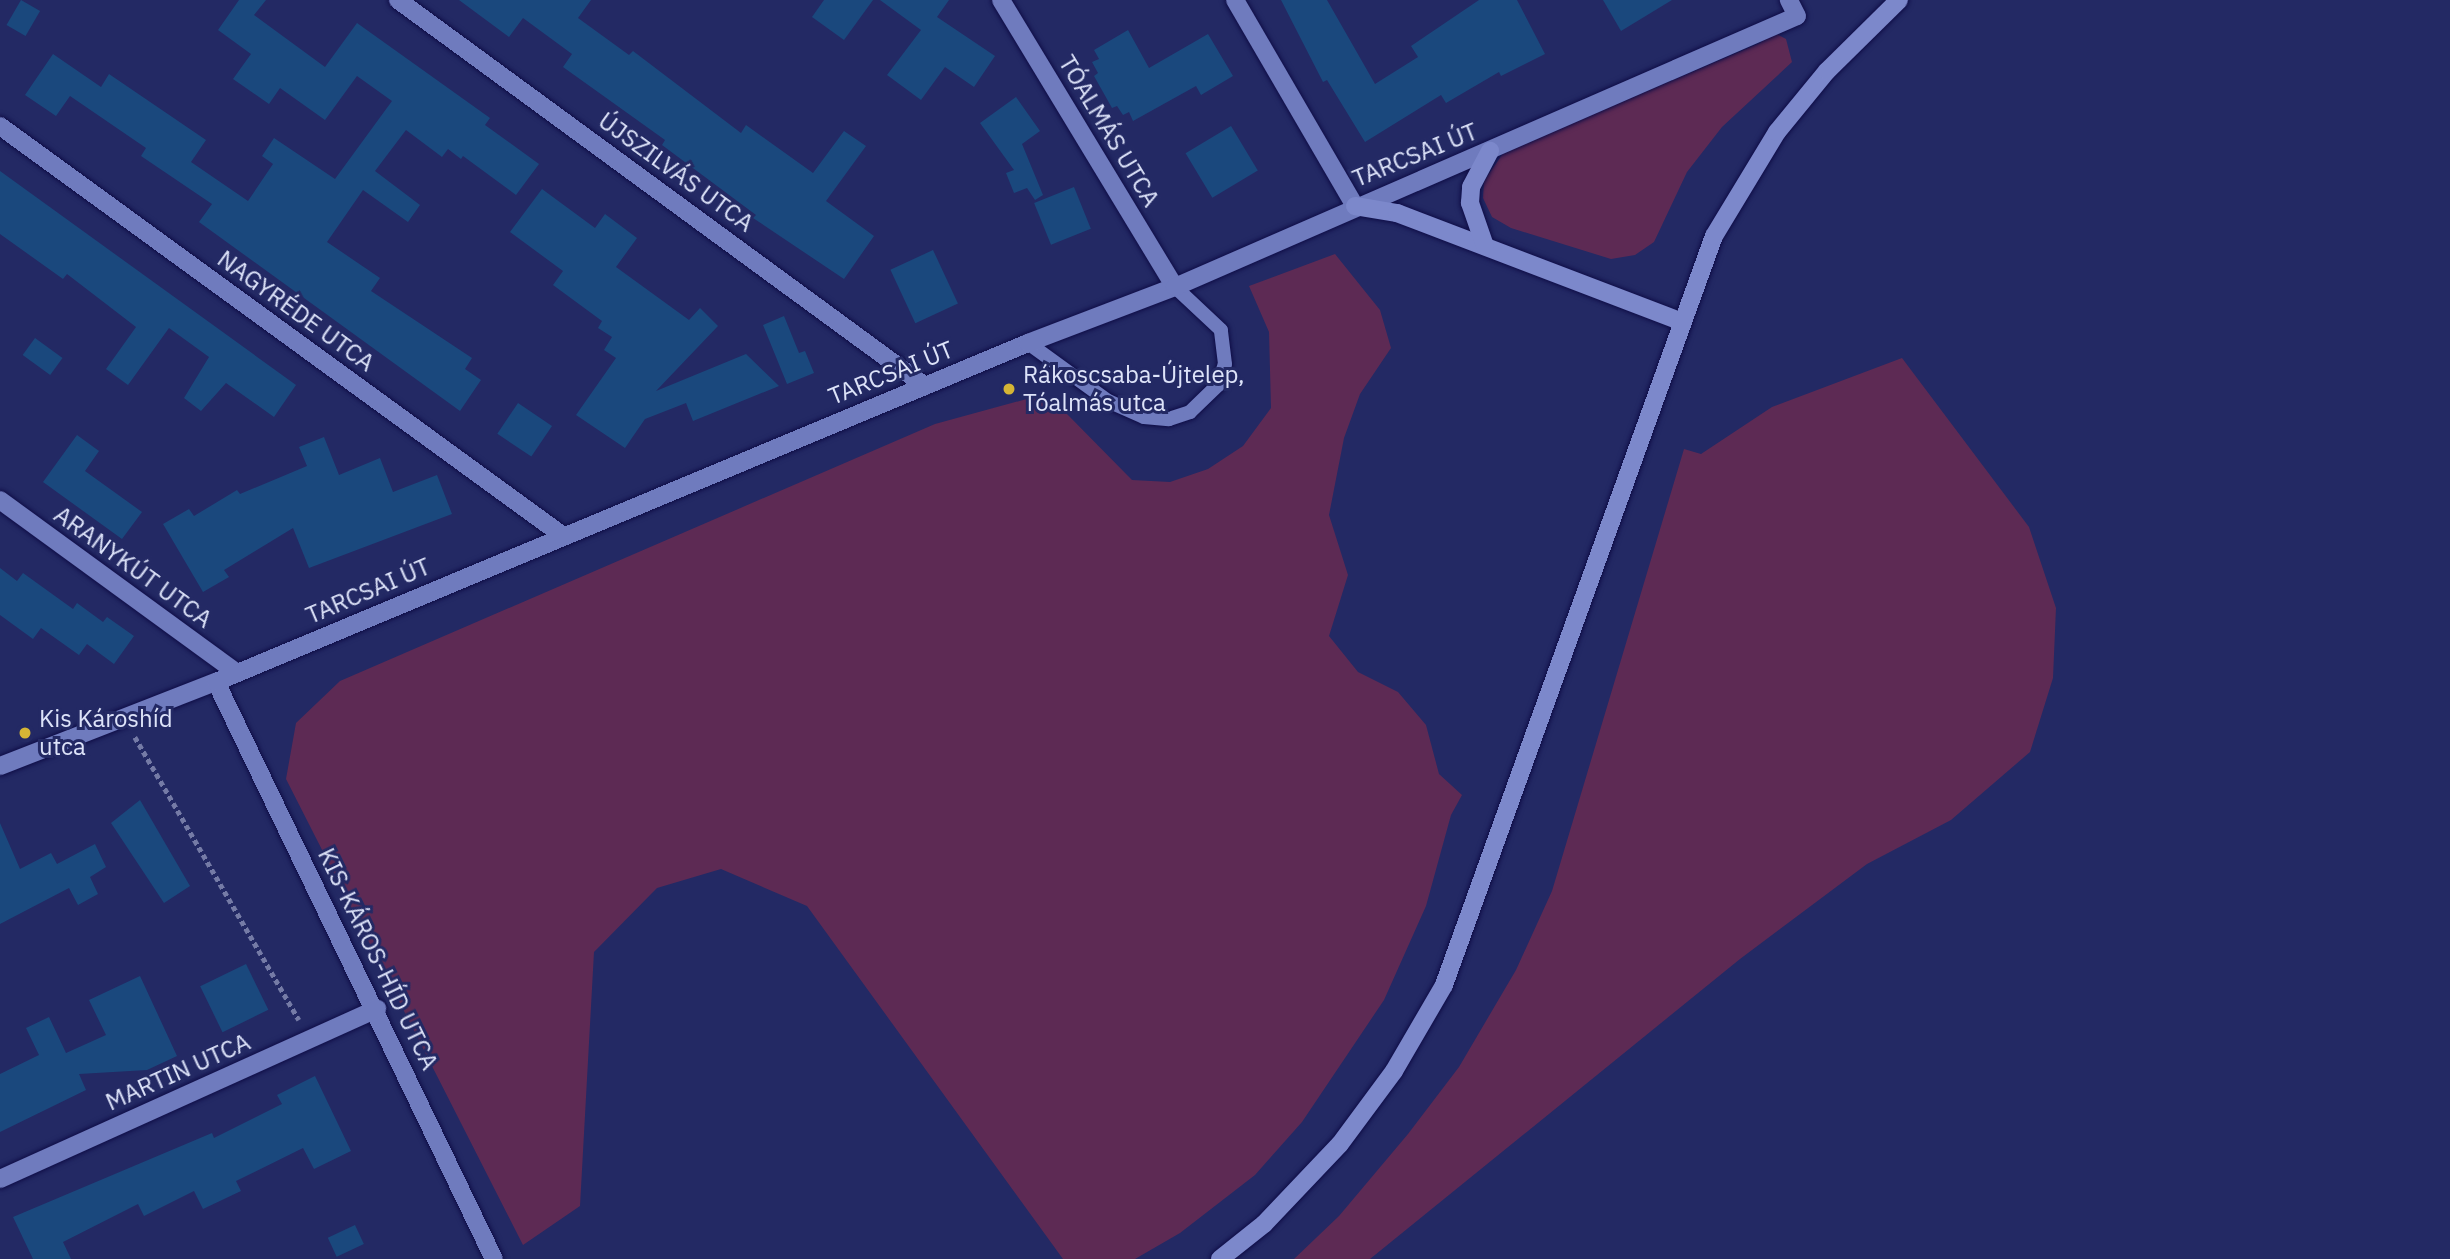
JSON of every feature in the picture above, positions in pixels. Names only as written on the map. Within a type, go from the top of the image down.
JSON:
[{"type":"main road","points":[[1220,1259],[1264,1224],[1339,1143],[1394,1071],[1444,985],[1680,321],[1714,236],[1777,132],[1827,71],[1899,0]]},
{"type":"main road","points":[[1485,246],[1470,203],[1471,187],[1490,151]]},
{"type":"main road","points":[[1355,206],[1397,213],[1680,321]]},
{"type":"street","name":"ÚJSZILVÁS UTCA","points":[[398,0],[925,386]]},
{"type":"street","name":"TÓALMÁS UTCA","points":[[1001,0],[1175,287]]},
{"type":"street","points":[[1235,0],[1355,206]]},
{"type":"street","name":"TARCSAI ÚT","points":[[0,766],[216,682],[562,535],[1028,343],[1175,287],[1355,206],[1490,151],[1793,8]]},
{"type":"street","name":"NAGYRÉDE UTCA","points":[[0,126],[562,535]]},
{"type":"street","name":"ARANYKÚT UTCA","points":[[0,500],[237,673]]},
{"type":"street","name":"KIS-KÁROS-HÍD UTCA","points":[[216,682],[377,1009],[494,1259]]},
{"type":"street","name":"MARTIN UTCA","points":[[0,1179],[377,1009]]},
{"type":"lane","points":[[1028,343],[1108,401],[1144,417],[1169,419],[1190,412],[1218,385],[1225,364],[1221,330],[1175,287]]},
{"type":"path","points":[[124,718],[310,1039]]},
{"type":"shaded area","points":[[1773,32],[1786,39],[1792,62],[1722,127],[1687,172],[1654,242],[1635,255],[1611,259],[1511,228],[1492,217],[1483,198],[1484,181],[1504,152],[1760,43]]},
{"type":"shaded area","points":[[1335,254],[1380,310],[1391,348],[1360,394],[1344,438],[1329,515],[1348,575],[1329,636],[1358,672],[1398,692],[1426,725],[1439,774],[1462,795],[1451,815],[1426,906],[1384,1000],[1302,1122],[1255,1175],[1180,1233],[1135,1259],[1063,1259],[807,906],[721,869],[657,888],[594,952],[580,1206],[523,1245],[286,779],[296,723],[340,681],[935,424],[1034,397],[1067,414],[1132,480],[1170,482],[1208,469],[1243,446],[1271,408],[1269,332],[1249,286]]},
{"type":"shaded area","points":[[1902,358],[2029,527],[2056,608],[2053,678],[2030,752],[1951,820],[1867,864],[1740,959],[1370,1259],[1294,1259],[1339,1216],[1408,1134],[1459,1067],[1516,970],[1552,891],[1684,449],[1701,454],[1772,407]]},
{"type":"building","points":[[21,0],[40,11],[26,36],[7,25]]},
{"type":"building","points":[[239,0],[266,0],[254,15],[325,67],[357,23],[490,118],[485,125],[539,164],[516,195],[463,156],[461,159],[448,149],[442,157],[406,130],[375,171],[420,205],[408,222],[363,190],[327,242],[380,278],[371,291],[472,358],[465,369],[481,380],[460,411],[199,222],[212,204],[141,156],[146,148],[70,96],[56,116],[25,95],[53,54],[101,87],[109,74],[206,140],[191,162],[248,201],[273,164],[262,156],[274,138],[335,179],[392,101],[357,76],[325,120],[280,88],[269,104],[233,79],[251,54],[218,30]]},
{"type":"building","points":[[459,0],[591,0],[578,18],[629,55],[633,51],[741,133],[746,125],[813,173],[844,131],[866,146],[826,201],[874,236],[844,279],[753,218],[756,215],[662,145],[665,140],[563,67],[572,54],[523,18],[509,37]]},
{"type":"building","points":[[824,0],[873,0],[844,40],[812,17]]},
{"type":"building","points":[[880,0],[949,0],[937,17],[995,56],[974,87],[945,67],[921,100],[887,75],[921,30]]},
{"type":"building","points":[[1281,0],[1327,0],[1375,84],[1418,57],[1411,46],[1479,0],[1517,0],[1545,54],[1501,76],[1499,72],[1446,103],[1441,95],[1365,142],[1327,80],[1323,82]]},
{"type":"building","points":[[1603,0],[1672,0],[1621,31]]},
{"type":"building","points":[[1128,30],[1149,68],[1208,34],[1233,76],[1201,95],[1196,86],[1133,121],[1129,112],[1123,115],[1117,106],[1112,108],[1094,76],[1098,73],[1092,62],[1099,59],[1094,50]]},
{"type":"building","points":[[1016,97],[1040,131],[1022,144],[1043,195],[1035,200],[1027,188],[1014,193],[1006,173],[1014,170],[980,123]]},
{"type":"building","points":[[1231,126],[1258,171],[1212,198],[1186,153]]},
{"type":"building","points":[[0,171],[296,385],[274,417],[226,383],[201,411],[184,398],[209,357],[169,328],[128,385],[106,369],[136,327],[67,274],[63,279],[0,234]]},
{"type":"building","points":[[1074,187],[1091,229],[1051,245],[1034,203]]},
{"type":"building","points":[[542,189],[595,228],[605,214],[637,238],[616,267],[689,320],[700,308],[718,326],[656,391],[746,354],[779,386],[693,421],[686,403],[645,419],[625,448],[576,415],[616,358],[604,350],[612,337],[598,328],[602,321],[553,285],[563,271],[510,232]]},
{"type":"building","points":[[933,250],[958,303],[915,323],[890,270]]},
{"type":"building","points":[[784,316],[799,353],[805,351],[814,373],[787,384],[763,325]]},
{"type":"building","points":[[35,338],[63,358],[50,375],[23,355]]},
{"type":"building","points":[[518,403],[552,426],[531,457],[497,434]]},
{"type":"building","points":[[77,435],[99,451],[85,471],[142,512],[122,539],[43,482]]},
{"type":"building","points":[[324,437],[339,475],[380,458],[393,492],[437,475],[452,514],[309,568],[293,528],[224,570],[229,577],[203,592],[163,524],[189,509],[194,516],[237,490],[240,494],[307,466],[299,447]]},
{"type":"building","points":[[0,568],[17,581],[23,573],[73,609],[77,603],[103,622],[107,617],[134,636],[114,664],[87,644],[79,655],[41,628],[33,639],[0,615]]},
{"type":"building","points":[[140,800],[190,886],[164,903],[111,823]]},
{"type":"building","points":[[0,823],[20,869],[51,853],[57,864],[95,844],[106,867],[90,877],[98,894],[78,905],[69,888],[0,924]]},
{"type":"building","points":[[246,964],[268,1010],[223,1032],[200,986]]},
{"type":"building","points":[[140,976],[177,1056],[147,1070],[79,1074],[86,1090],[0,1132],[0,1074],[39,1055],[26,1028],[49,1017],[66,1053],[106,1035],[89,1000]]},
{"type":"building","points":[[315,1076],[351,1151],[314,1169],[303,1148],[236,1181],[241,1191],[203,1209],[194,1191],[144,1216],[138,1204],[63,1242],[71,1259],[33,1259],[13,1217],[212,1133],[214,1138],[282,1104],[277,1095]]},
{"type":"building","points":[[355,1225],[364,1244],[337,1257],[328,1238]]},
{"type":"place","name":"Rákoscsaba-Újtelep, Tóalmás utca","points":[[1009,389]]},
{"type":"place","name":"Kis Károshíd utca","points":[[25,733]]}]
